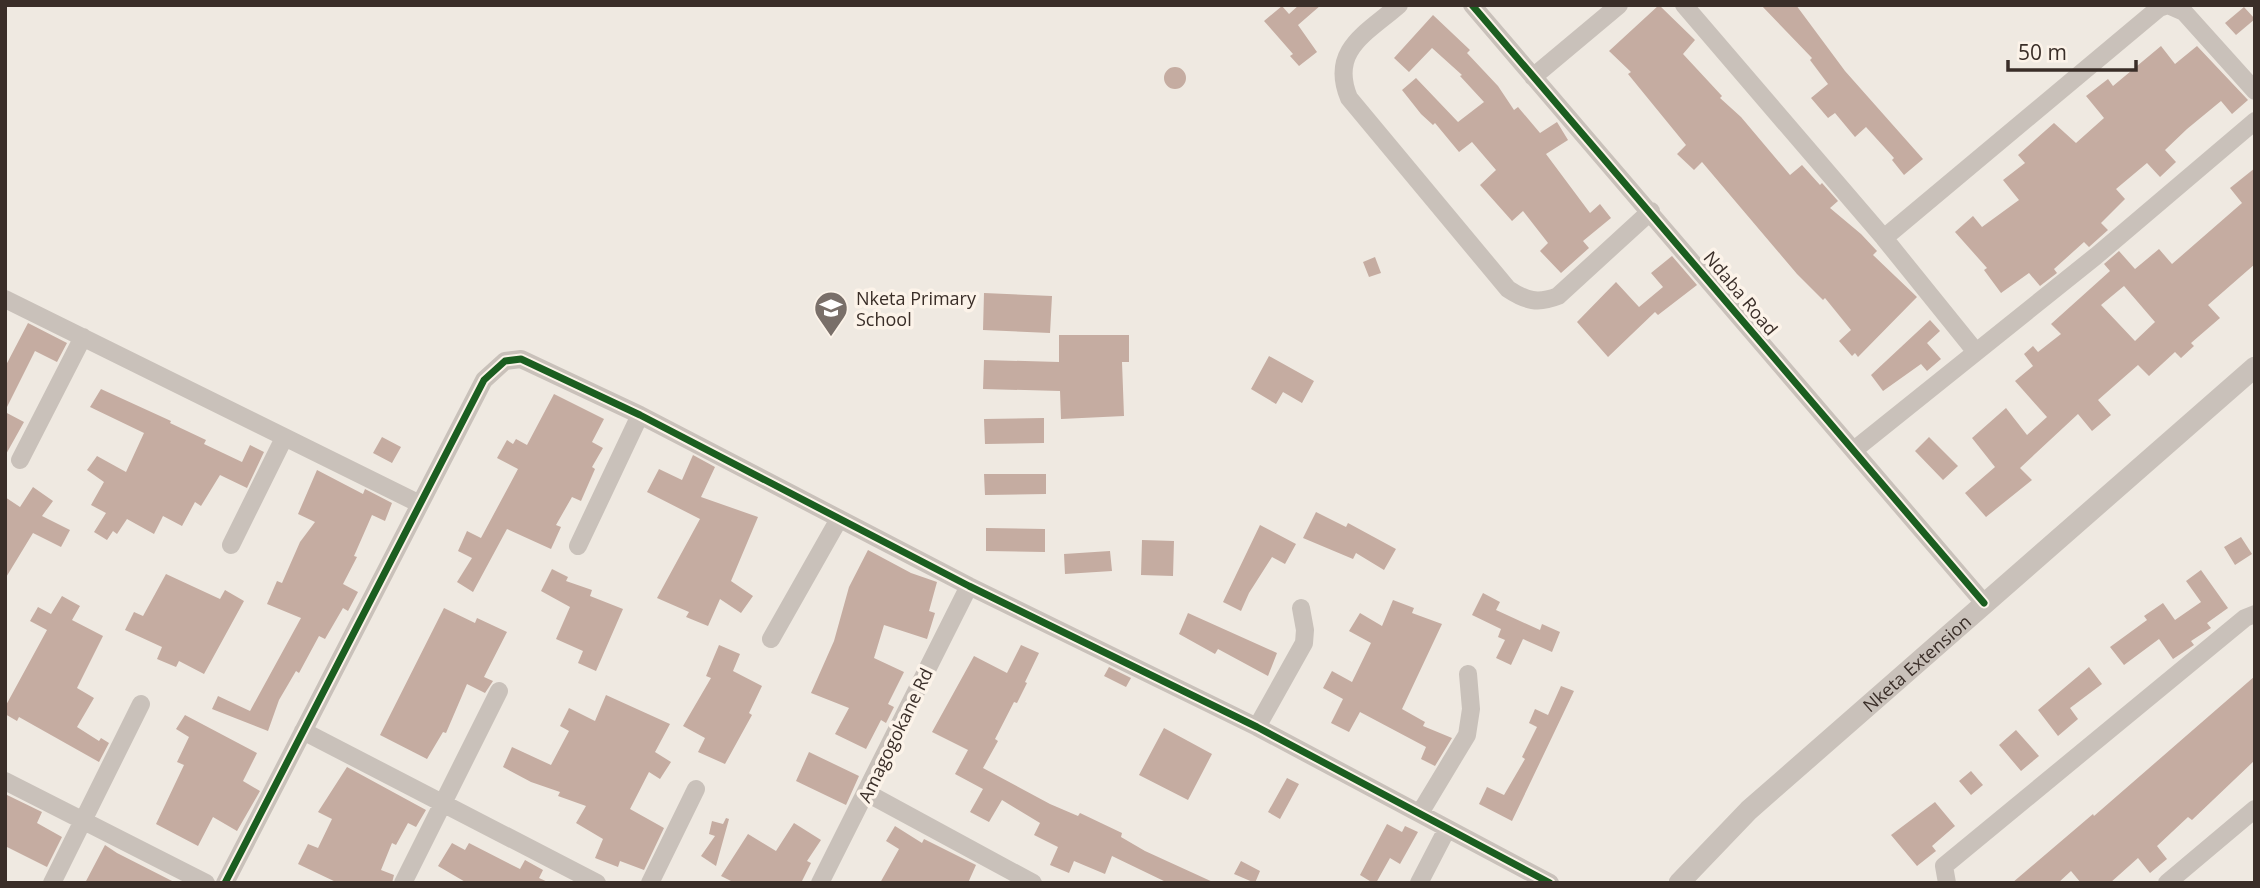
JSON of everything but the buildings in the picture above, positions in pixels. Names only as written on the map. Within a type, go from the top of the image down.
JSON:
[{"type":"street","points":[[1399,5],[1345,54],[1345,89],[1349,98],[1508,289],[1530,301],[1544,302],[1558,296],[1651,211]]},
{"type":"street","name":"Ndaba Road","points":[[1472,5],[1984,603]]},
{"type":"street","points":[[1533,77],[1619,5]]},
{"type":"street","points":[[1684,5],[1884,238],[1976,352]]},
{"type":"street","points":[[1884,238],[2158,8],[2168,5],[2184,12],[2255,91]]},
{"type":"street","points":[[1854,450],[2096,256],[2255,121]]},
{"type":"street","points":[[5,299],[420,504]]},
{"type":"street","points":[[20,460],[83,337]]},
{"type":"street","points":[[225,883],[484,380],[505,361],[522,359],[640,415],[969,586],[1257,727],[1550,883]]},
{"type":"street","name":"Nketa Extension","points":[[1679,883],[1749,810],[2255,367]]},
{"type":"street","points":[[578,546],[640,415]]},
{"type":"street","points":[[231,545],[284,438]]},
{"type":"street","points":[[771,639],[839,519]]},
{"type":"street","name":"Amagogokane Rd","points":[[820,883],[969,586]]},
{"type":"street","points":[[1257,727],[1304,643],[1306,629],[1301,608]]},
{"type":"street","points":[[1947,883],[1944,866],[2245,618],[2255,614]]},
{"type":"street","points":[[1420,813],[1467,735],[1471,709],[1468,674]]},
{"type":"street","points":[[403,883],[440,804],[499,691]]},
{"type":"street","points":[[52,883],[85,822],[141,704]]},
{"type":"street","points":[[303,731],[597,883]]},
{"type":"street","points":[[5,781],[206,883]]},
{"type":"street","points":[[650,883],[696,789]]},
{"type":"street","points":[[867,793],[1000,875],[1032,883]]},
{"type":"street","points":[[2167,883],[2255,809]]},
{"type":"street","points":[[1419,883],[1447,829]]},
{"type":"cycle path","points":[[1472,5],[1984,603]]},
{"type":"cycle path","points":[[225,883],[484,380],[505,361],[521,359],[640,415],[969,586],[1257,727],[1550,883]]},
{"type":"place","name":"Nketa Primary School","points":[[831,338]]}]
